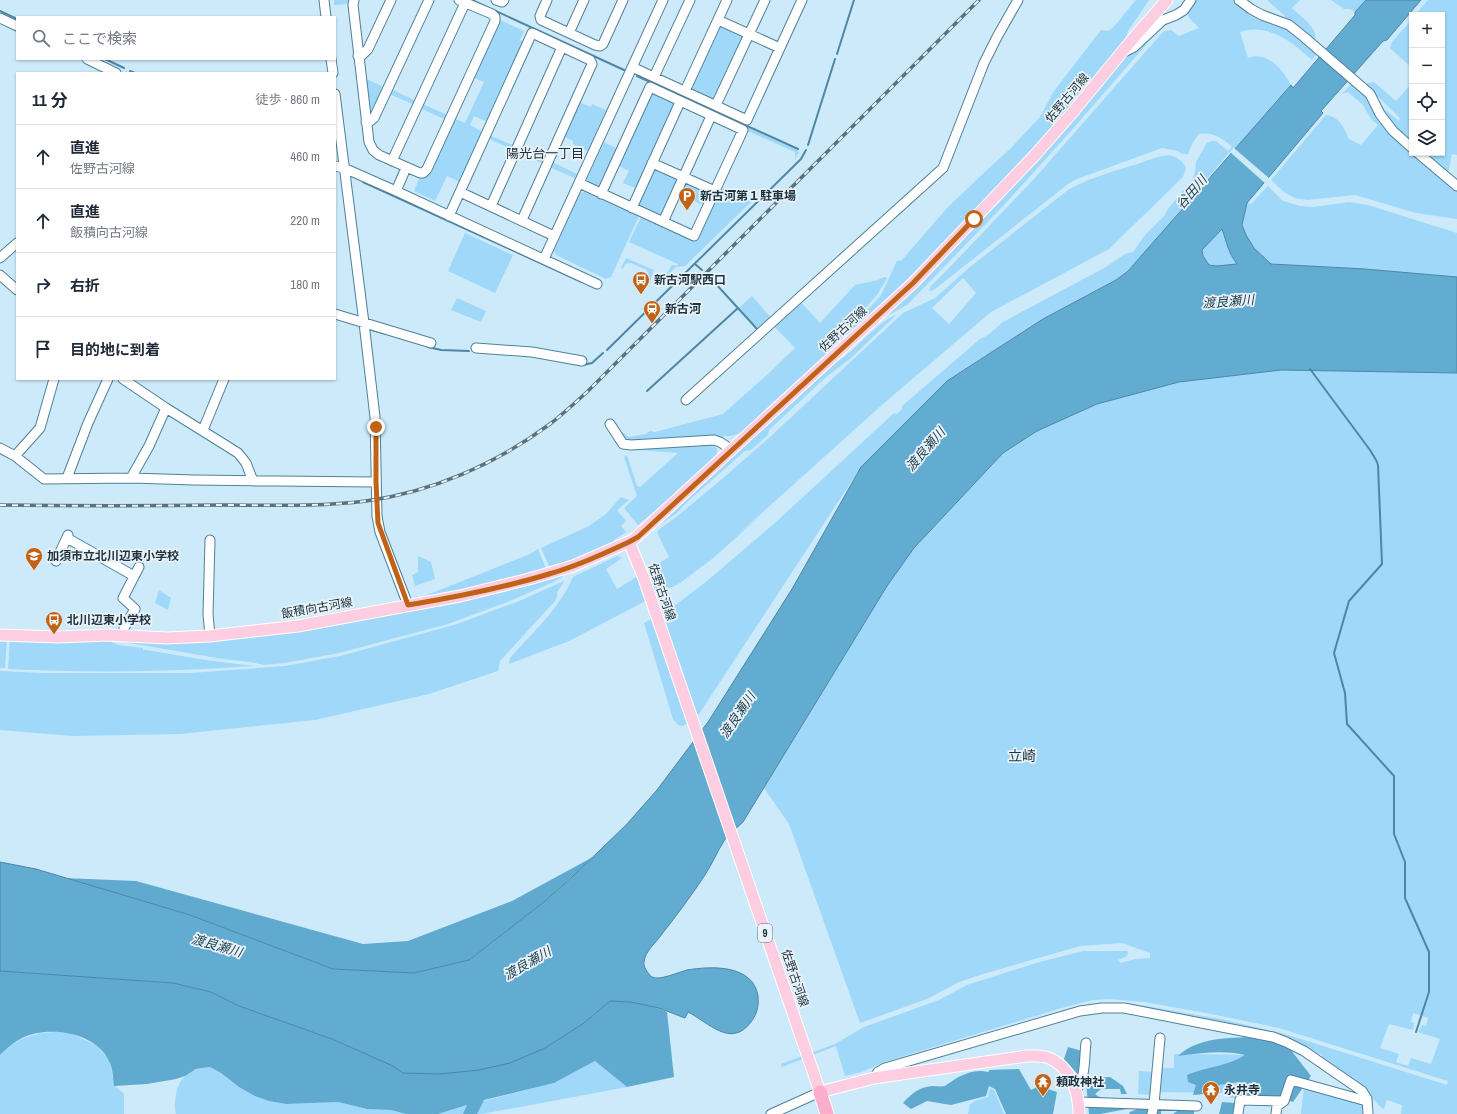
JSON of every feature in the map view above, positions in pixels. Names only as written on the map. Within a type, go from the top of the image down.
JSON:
[{"type":"highway","points":[[819,1087],[827,1114]]},
{"type":"main road","name":"佐野古河線","points":[[819,1087],[643,576],[631,547],[638,537],[913,283],[1035,155],[1072,113],[1120,53],[1167,0]]},
{"type":"main road","name":"飯積向古河線","points":[[0,635],[52,637],[108,635],[157,638],[210,636],[298,626],[479,592],[550,574],[631,547]]},
{"type":"main road","points":[[819,1087],[1034,1056],[1050,1058],[1068,1074],[1076,1090],[1079,1102],[1079,1114]]},
{"type":"street","points":[[324,0],[326,16]]},
{"type":"street","points":[[354,0],[353,5],[358,56],[368,139],[373,150],[380,155],[392,161],[406,168],[420,173],[423,173],[427,169],[495,21],[495,17],[492,14],[462,1],[392,161]]},
{"type":"street","points":[[358,56],[362,55],[368,49],[391,0]]},
{"type":"street","points":[[366,122],[369,122],[374,118],[429,0]]},
{"type":"street","points":[[496,0],[502,2],[504,0]]},
{"type":"street","points":[[547,0],[540,16],[541,20],[600,46],[603,44],[623,0]]},
{"type":"street","points":[[569,33],[584,0]]},
{"type":"street","points":[[544,259],[663,0]]},
{"type":"street","points":[[654,77],[690,0]]},
{"type":"street","points":[[685,91],[727,0]]},
{"type":"street","points":[[716,105],[765,0]]},
{"type":"street","points":[[632,67],[746,120],[802,0]]},
{"type":"street","points":[[686,400],[943,168],[984,63],[1018,0]]},
{"type":"street","points":[[1120,53],[1134,47],[1159,23],[1168,17],[1180,13],[1191,0]]},
{"type":"street","points":[[1240,0],[1251,10],[1289,25],[1322,52],[1370,94],[1380,114],[1392,131],[1409,145]]},
{"type":"street","points":[[0,18],[16,26]]},
{"type":"street","points":[[718,20],[780,48]]},
{"type":"street","points":[[448,216],[532,33],[590,60],[592,64],[522,220]]},
{"type":"street","points":[[491,206],[562,47]]},
{"type":"street","points":[[88,60],[114,72]]},
{"type":"street","points":[[331,60],[333,72]]},
{"type":"street","points":[[579,183],[601,194],[694,236],[743,130],[650,87],[601,194]]},
{"type":"street","points":[[632,208],[680,102]]},
{"type":"street","points":[[336,109],[340,167],[364,323],[376,427],[376,516],[379,528],[408,605]]},
{"type":"street","points":[[663,222],[711,116]]},
{"type":"street","points":[[1422,156],[1457,186]]},
{"type":"street","points":[[652,163],[715,191]]},
{"type":"street","points":[[340,167],[396,191],[596,284]]},
{"type":"street","points":[[396,191],[406,168]]},
{"type":"street","points":[[460,192],[554,236]]},
{"type":"street","points":[[0,258],[16,244]]},
{"type":"street","points":[[0,275],[16,289]]},
{"type":"street","points":[[336,314],[431,343]]},
{"type":"street","points":[[476,348],[532,352],[582,361]]},
{"type":"street","points":[[15,456],[40,428],[54,380]]},
{"type":"street","points":[[67,478],[88,423],[108,380]]},
{"type":"street","points":[[124,380],[238,453],[246,463],[253,481]]},
{"type":"street","points":[[203,430],[224,380]]},
{"type":"street","points":[[131,478],[149,446],[166,408]]},
{"type":"street","points":[[610,424],[623,444],[631,445],[714,440],[732,450]]},
{"type":"street","points":[[0,448],[15,456],[44,479],[131,478],[376,482]]},
{"type":"street","points":[[56,561],[67,536],[134,576]]},
{"type":"street","points":[[210,540],[208,614],[210,636]]},
{"type":"street","points":[[124,636],[124,628],[135,609],[123,598],[139,567]]},
{"type":"street","points":[[874,1078],[878,1072],[885,1068],[1080,1011],[1102,1008],[1124,1008],[1273,1037],[1286,1042],[1304,1051],[1358,1087],[1367,1099],[1368,1114]]},
{"type":"street","points":[[1152,1114],[1160,1038]]},
{"type":"street","points":[[1076,1090],[1080,1085],[1082,1078],[1086,1043]]},
{"type":"street","points":[[1276,1114],[1277,1106],[1284,1101],[1291,1080],[1363,1100],[1367,1099]]},
{"type":"street","points":[[771,1114],[819,1087]]},
{"type":"street","points":[[1238,1114],[1240,1100],[1284,1101]]},
{"type":"street","points":[[1079,1102],[1197,1106]]},
{"type":"shaded area","points":[[334,0],[348,0],[348,4],[334,5]]},
{"type":"shaded area","points":[[1136,0],[1149,0],[1128,31],[1125,41],[1052,129],[920,269],[842,342],[849,330],[881,295],[897,261],[902,260],[947,208],[1010,149],[1040,117],[1054,91],[1101,30],[1108,31],[1111,29]]},
{"type":"shaded area","points":[[1194,0],[1236,0],[1286,27],[1317,53],[1312,60],[1288,41],[1270,32],[1250,30],[1240,32],[1248,58],[1255,56],[1268,59],[1284,73],[1291,85],[1236,149],[1234,147],[1167,226],[1168,227],[1136,263],[1116,280],[1043,319],[947,381],[861,467],[699,714],[683,726],[678,725],[673,719],[644,623],[673,607],[707,581],[776,522],[894,413],[897,414],[902,409],[902,406],[980,339],[988,335],[1003,322],[1106,267],[1125,254],[1133,252],[1145,235],[1164,216],[1192,180],[1196,162],[1207,143],[1216,141],[1228,151],[1232,147],[1217,136],[1199,134],[1193,142],[1188,154],[1182,154],[1178,151],[1162,148],[1077,179],[1068,184],[932,291],[929,290],[931,286],[1034,179],[1162,33],[1171,30],[1179,36],[1199,28],[1188,16],[1188,10]]},
{"type":"shaded area","points":[[1267,0],[1300,0],[1292,8],[1312,27],[1316,36],[1315,41],[1284,19],[1285,16]]},
{"type":"shaded area","points":[[1331,0],[1366,0],[1355,12],[1350,9],[1344,9]]},
{"type":"shaded area","points":[[1428,0],[1457,0],[1457,155],[1452,154],[1447,179],[1457,184],[1457,219],[1416,213],[1355,195],[1307,200],[1295,198],[1284,192],[1271,180],[1326,115],[1335,118],[1343,127],[1349,139],[1361,145],[1378,125],[1371,119],[1363,105],[1348,92],[1342,94],[1352,83],[1399,121],[1400,118],[1365,84],[1375,83],[1396,101],[1409,86],[1409,156],[1445,156],[1445,12],[1418,12]]},
{"type":"shaded area","points":[[498,19],[524,31],[520,40],[524,42],[488,122],[474,116],[470,125],[483,132],[460,182],[447,176],[435,201],[414,191],[420,177],[425,179],[453,118],[465,123],[484,82],[472,77]]},
{"type":"shaded area","points":[[1409,22],[1409,65],[1390,48],[1392,42]]},
{"type":"shaded area","points":[[1162,25],[1070,132],[1004,205],[907,305],[887,316],[875,325],[1116,63]]},
{"type":"shaded area","points":[[723,26],[741,34],[743,39],[717,98],[712,100],[693,91],[691,87],[718,27]]},
{"type":"shaded area","points":[[364,78],[384,87],[374,111],[368,110]]},
{"type":"shaded area","points":[[391,89],[416,101],[415,105],[389,94]]},
{"type":"shaded area","points":[[654,93],[672,101],[674,108],[638,189],[623,183],[629,171],[617,165],[649,95]]},
{"type":"shaded area","points":[[579,102],[591,107],[592,104],[606,110],[588,151],[573,144],[573,141],[563,136]]},
{"type":"shaded area","points":[[422,104],[448,115],[446,120],[420,108]]},
{"type":"shaded area","points":[[747,127],[799,152],[795,159],[795,152],[748,131],[722,188],[752,201],[685,266],[676,267],[667,276],[667,273],[672,265],[677,266],[678,264],[629,242],[641,217],[695,242]]},
{"type":"shaded area","points":[[489,135],[515,146],[513,150],[487,138]]},
{"type":"shaded area","points":[[604,142],[618,149],[601,184],[597,187],[589,183],[587,179]]},
{"type":"shaded area","points":[[520,149],[546,160],[544,164],[518,153]]},
{"type":"shaded area","points":[[1166,156],[1173,156],[1183,163],[1186,168],[1183,177],[1109,249],[991,312],[883,404],[712,559],[680,583],[569,641],[509,664],[510,658],[537,629],[561,599],[573,577],[617,556],[622,558],[606,569],[617,589],[669,557],[657,532],[722,479],[770,437],[903,313],[935,298],[970,267],[1068,190],[1100,176]],"holes":[[[963,278],[976,293],[949,324],[932,308]]]},
{"type":"shaded area","points":[[552,162],[577,174],[575,178],[549,167]]},
{"type":"shaded area","points":[[657,169],[675,177],[677,184],[664,213],[659,215],[640,207],[638,202],[652,171]]},
{"type":"shaded area","points":[[689,183],[708,191],[709,196],[705,206],[679,194],[683,185]]},
{"type":"shaded area","points":[[1268,186],[1283,201],[1300,206],[1313,207],[1349,202],[1368,205],[1457,233],[1457,277],[1365,269],[1271,264],[1254,248],[1242,225],[1247,203],[1251,204]]},
{"type":"shaded area","points":[[585,192],[639,216],[611,277],[606,279],[556,255],[554,251],[580,193]]},
{"type":"shaded area","points":[[1222,229],[1238,264],[1216,266],[1209,265],[1203,256],[1202,251]]},
{"type":"shaded area","points":[[465,233],[513,255],[495,293],[448,271]]},
{"type":"shaded area","points":[[626,258],[654,270],[650,281],[647,281],[649,275],[647,270],[631,263],[625,264],[623,269],[621,268]]},
{"type":"shaded area","points":[[884,277],[887,278],[877,295],[845,331],[833,350],[741,433],[731,436],[630,441],[624,437],[622,432],[629,437],[645,434],[650,431],[655,432],[723,414],[795,348],[774,326],[800,301],[820,323],[855,285],[878,280]]},
{"type":"shaded area","points":[[752,296],[772,319],[760,330],[739,308]]},
{"type":"shaded area","points":[[457,298],[486,311],[481,322],[451,310]]},
{"type":"shaded area","points":[[897,314],[851,358],[825,378],[769,430],[768,435],[751,450],[745,451],[686,503],[677,513],[661,524],[829,366],[847,354],[888,319]]},
{"type":"shaded area","points":[[1281,370],[1457,373],[1457,1114],[1401,1114],[1402,1105],[1387,1100],[1384,1109],[1357,1083],[1321,1059],[1322,1055],[1306,1049],[1202,1020],[1077,1007],[1094,1004],[1134,1004],[1221,1019],[1285,1034],[1447,1085],[1448,1081],[1279,1028],[1144,1002],[1110,999],[1093,1000],[1065,1007],[884,1062],[862,1072],[845,1076],[836,1046],[782,1067],[781,1064],[835,1044],[864,1027],[939,1000],[967,985],[1036,963],[1083,951],[1127,951],[1127,956],[1118,960],[1120,963],[1135,959],[1150,958],[1150,953],[1122,943],[1080,946],[959,982],[927,999],[860,1023],[789,824],[764,788],[887,586],[914,548],[1003,453],[1037,431],[1097,404],[1179,382]],"holes":[[[1413,1013],[1428,1018],[1426,1026],[1422,1025],[1418,1032],[1440,1039],[1431,1064],[1411,1058],[1408,1066],[1396,1062],[1399,1054],[1380,1048],[1389,1024],[1413,1030],[1414,1023],[1411,1022]]]},
{"type":"shaded area","points":[[712,444],[717,449],[717,456],[708,466],[638,525],[624,508],[637,496],[624,457],[627,455],[637,486],[640,487],[678,453],[640,450],[639,448]]},
{"type":"shaded area","points":[[621,497],[629,500],[617,510],[626,521],[621,526],[626,532],[614,540],[615,542],[551,570],[541,548],[589,526],[606,514]]},
{"type":"shaded area","points":[[538,549],[547,571],[507,582],[417,599],[530,554]]},
{"type":"shaded area","points":[[418,556],[431,562],[435,579],[415,586],[412,575],[418,572]]},
{"type":"shaded area","points":[[567,572],[553,582],[510,601],[448,624],[339,653],[285,663],[264,665],[118,641],[194,640]]},
{"type":"shaded area","points":[[564,581],[557,592],[555,601],[500,661],[498,671],[429,694],[315,720],[180,734],[73,736],[0,730],[0,671],[41,673],[191,673],[285,666],[340,656],[454,625],[517,602]]},
{"type":"shaded area","points":[[159,590],[171,598],[168,610],[155,603]]},
{"type":"shaded area","points":[[0,638],[7,638],[5,668],[0,668]]},
{"type":"shaded area","points":[[10,639],[40,641],[109,641],[118,645],[143,648],[143,650],[254,666],[193,670],[131,671],[8,669]]},
{"type":"shaded area","points":[[593,857],[544,902],[469,960],[414,973],[333,969],[190,915],[64,878],[136,881],[363,944],[408,941],[512,901]]},
{"type":"shaded area","points":[[0,971],[173,983],[211,992],[239,1006],[332,1039],[394,1066],[403,1073],[584,1023],[610,1001],[639,1003],[654,1006],[667,1012],[674,1077],[627,1087],[595,1061],[554,1083],[484,1100],[477,1114],[463,1114],[467,1105],[438,1114],[406,1114],[391,1110],[367,1109],[338,1102],[286,1104],[269,1101],[255,1096],[210,1067],[196,1069],[185,1076],[176,1079],[147,1084],[114,1086],[113,1073],[109,1061],[103,1051],[94,1043],[70,1034],[45,1032],[33,1034],[22,1038],[7,1048],[0,1055]]},
{"type":"shaded area","points":[[54,1032],[70,1033],[96,1045],[110,1061],[114,1085],[124,1094],[124,1114],[0,1114],[0,1055],[24,1038]]},
{"type":"shaded area","points":[[1254,1037],[1287,1045],[1311,1076],[1293,1102],[1280,1098],[1249,1097],[1234,1114],[1219,1114],[1222,1102],[1235,1103],[1237,1096],[1251,1092],[1248,1086],[1238,1082],[1213,1086],[1205,1094],[1193,1095],[1196,1085],[1188,1082],[1187,1075],[1231,1062],[1245,1055],[1220,1052],[1178,1056],[1195,1045],[1204,1042],[1224,1038]]},
{"type":"shaded area","points":[[1068,1047],[1082,1051],[1080,1077],[1064,1059]]},
{"type":"shaded area","points":[[1174,1054],[1262,1055],[1261,1098],[1229,1098],[1228,1093],[1160,1092],[1161,1068],[1174,1068]]},
{"type":"shaded area","points":[[595,1061],[627,1087],[482,1114],[438,1114],[554,1083]]},
{"type":"shaded area","points":[[210,1067],[221,1073],[239,1087],[269,1101],[286,1104],[338,1102],[367,1109],[391,1110],[406,1114],[176,1114],[176,1095],[180,1082],[192,1071]]},
{"type":"shaded area","points":[[1019,1069],[1031,1090],[1039,1086],[1057,1092],[1053,1114],[1006,1114],[995,1089],[989,1086],[986,1096],[951,1105],[927,1101],[911,1109],[903,1103],[919,1089],[932,1086],[945,1086],[955,1079],[972,1072]]},
{"type":"shaded area","points":[[1139,1071],[1154,1072],[1152,1095],[1138,1094]]},
{"type":"shaded area","points":[[1110,1077],[1123,1086],[1127,1094],[1121,1094],[1120,1089],[1101,1089],[1095,1094],[1099,1097],[1107,1099],[1129,1098],[1127,1109],[1100,1114],[1089,1114],[1086,1083],[1093,1078]]},
{"type":"shaded area","points":[[990,1088],[994,1090],[1004,1114],[968,1114],[970,1104],[988,1097]]},
{"type":"shaded area","points":[[1304,1088],[1364,1104],[1364,1114],[1301,1114]]},
{"type":"shaded area","points":[[1140,1108],[1161,1109],[1161,1114],[1129,1114],[1130,1112]]},
{"type":"shaded area","points":[[1180,1109],[1194,1109],[1194,1114],[1173,1114]]},
{"type":"water","name":"渡良瀬川","points":[[1366,0],[1421,0],[1411,12],[1409,12],[1409,14],[1387,40],[1383,41],[1321,111],[1323,113],[1247,203],[1242,225],[1254,248],[1271,264],[1365,269],[1457,277],[1457,373],[1281,370],[1179,382],[1097,404],[1037,431],[1003,453],[914,548],[887,586],[743,822],[726,838],[700,883],[679,913],[646,954],[644,962],[645,968],[650,976],[655,978],[664,977],[687,970],[719,968],[740,973],[748,978],[754,986],[758,996],[758,1003],[755,1016],[743,1030],[736,1033],[728,1033],[711,1027],[688,1012],[685,1018],[659,1008],[631,1002],[610,1001],[584,1023],[545,1048],[510,1063],[479,1070],[439,1074],[403,1073],[393,1066],[332,1039],[239,1006],[211,992],[173,983],[0,971],[0,862],[36,869],[190,915],[333,969],[414,973],[469,960],[544,902],[573,876],[626,825],[657,790],[708,722],[792,589],[861,467],[947,381],[1043,319],[1116,280],[1128,271],[1291,85],[1293,88],[1355,15],[1355,12]],"holes":[[[1222,229],[1230,251],[1237,264],[1216,266],[1209,265],[1203,256],[1202,250]]]},
{"type":"pier","points":[[1234,148],[1270,179],[1266,184],[1230,152]]},
{"type":"waterway","points":[[472,0],[624,70]]},
{"type":"waterway","points":[[837,54],[854,0]]},
{"type":"waterway","points":[[0,11],[16,19]]},
{"type":"waterway","points":[[808,145],[835,59]]},
{"type":"waterway","points":[[107,60],[124,68]]},
{"type":"waterway","points":[[637,76],[798,149]]},
{"type":"waterway","points":[[607,350],[801,159],[806,150]]},
{"type":"waterway","points":[[363,182],[582,282]]},
{"type":"waterway","points":[[695,264],[702,270]]},
{"type":"waterway","points":[[715,283],[758,330]]},
{"type":"waterway","points":[[647,391],[738,308]]},
{"type":"waterway","points":[[372,330],[386,334]]},
{"type":"waterway","points":[[428,347],[441,350],[469,351]]},
{"type":"waterway","points":[[583,365],[592,363],[603,353]]},
{"type":"waterway","points":[[1310,369],[1370,450],[1378,465],[1382,564],[1349,601],[1334,653],[1345,693],[1347,724],[1394,776],[1394,834],[1405,862],[1405,898],[1429,952],[1429,992],[1416,1032]]},
{"type":"railway","points":[[0,505],[294,505],[348,503],[391,497],[415,491],[485,464],[508,452],[550,424],[587,392],[979,0]]},
{"type":"place","name":"新古河第１駐車場","points":[[687,211]]},
{"type":"place","name":"新古河駅西口","points":[[641,295]]},
{"type":"place","name":"新古河","points":[[652,324]]},
{"type":"place","name":"加須市立北川辺東小学校","points":[[34,571]]},
{"type":"place","name":"北川辺東小学校","points":[[54,635]]},
{"type":"place","name":"頼政神社","points":[[1043,1097]]},
{"type":"place","name":"永井寺","points":[[1211,1105]]},
{"type":"district","name":"陽光台一丁目","points":[[545,153]]},
{"type":"district","name":"立崎","points":[[1022,756]]},
{"type":"route","points":[[376,427],[376,516],[380,532],[408,605],[479,592],[550,574],[573,566],[638,537],[913,283],[974,219]]},
{"type":"water label","name":"谷田川","points":[[1191,192]]}]
